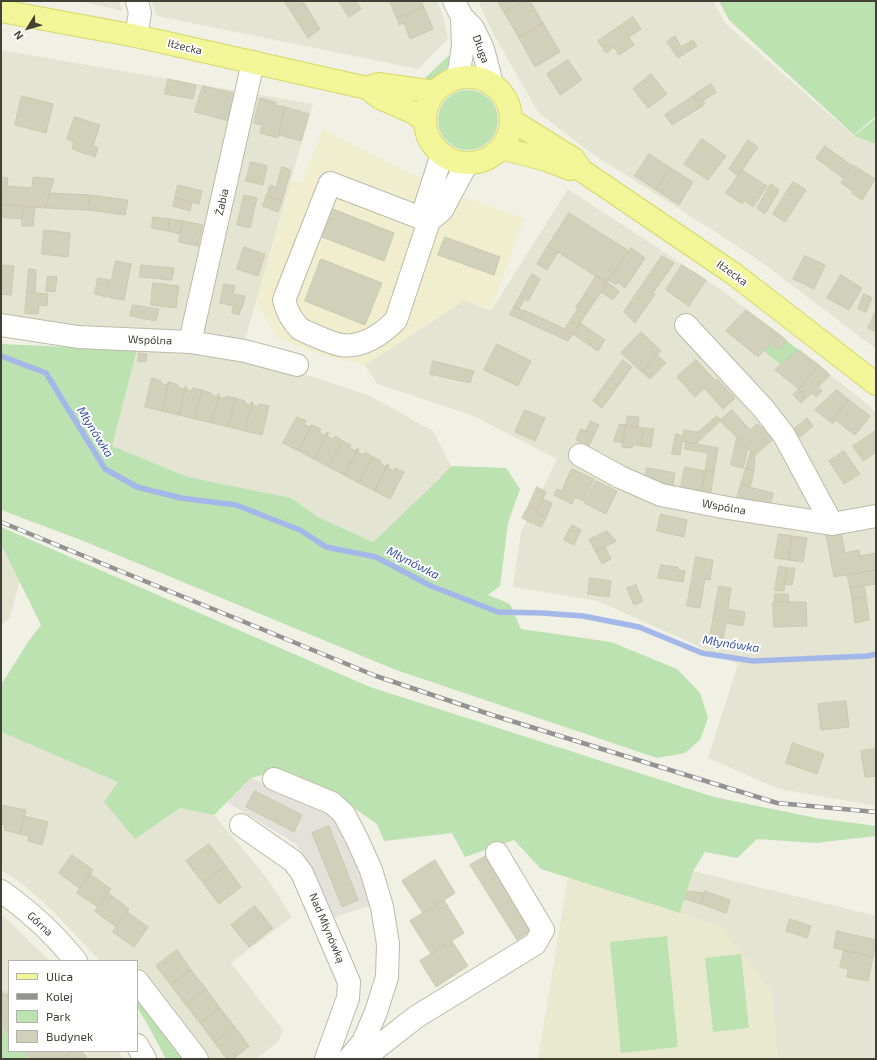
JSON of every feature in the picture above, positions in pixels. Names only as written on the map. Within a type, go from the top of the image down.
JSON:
[{"type":"main road","name":"Iłżecka","points":[[1,11],[136,36],[367,88],[380,98],[414,113],[425,121]]},
{"type":"main road","points":[[458,78],[476,78],[492,84],[506,100],[509,106],[511,120],[508,135],[501,148],[480,162],[467,163],[454,161],[442,154],[433,145],[427,134],[425,121],[427,106],[435,92],[450,81],[458,78]]},
{"type":"main road","name":"Iłżecka","points":[[367,88],[378,84],[435,92]]},
{"type":"main road","name":"Iłżecka","points":[[511,120],[574,160],[581,170],[734,274],[876,384]]},
{"type":"main road","name":"Iłżecka","points":[[501,148],[547,160],[570,170],[581,170]]},
{"type":"street","points":[[136,36],[140,13],[137,1]]},
{"type":"street","name":"Długa","points":[[458,9],[463,46],[458,78]]},
{"type":"street","name":"Długa","points":[[458,9],[473,28],[482,49],[492,84]]},
{"type":"street","name":"Żabia","points":[[190,342],[253,62]]},
{"type":"street","points":[[429,221],[330,183],[284,300],[288,313],[295,324],[300,329],[340,345],[363,342],[385,331],[396,320],[429,221],[426,204],[442,154]]},
{"type":"street","points":[[429,221],[442,210],[467,163]]},
{"type":"street","name":"Wspólna","points":[[1,324],[78,337],[190,342],[245,351],[297,365]]},
{"type":"street","points":[[686,325],[763,408],[784,435],[832,524]]},
{"type":"street","name":"Wspólna","points":[[580,455],[620,477],[662,495],[728,508],[832,524],[876,516]]},
{"type":"street","points":[[274,779],[332,802],[344,814],[358,839],[371,870],[382,907],[388,944],[387,978],[364,1042],[349,1059]]},
{"type":"street","name":"Nad Młynówką","points":[[241,825],[293,861],[302,873],[349,982],[348,998],[326,1059]]},
{"type":"street","points":[[349,1059],[374,1050],[416,1017],[535,944],[543,930],[497,853]]},
{"type":"street","name":"Górna","points":[[1,891],[17,902],[66,948],[75,960]]},
{"type":"street","points":[[138,982],[197,1059]]},
{"type":"street","points":[[138,1048],[145,1059]]},
{"type":"shaded area","points":[[80,1],[119,1],[122,11]]},
{"type":"shaded area","points":[[151,1],[437,1],[442,12],[448,39],[418,69],[157,16]]},
{"type":"shaded area","points":[[478,1],[713,1],[726,24],[854,136],[876,118],[876,349],[756,258],[588,151],[538,112],[493,33]]},
{"type":"shaded area","points":[[1,50],[313,104],[240,357],[1,320]]},
{"type":"shaded area","points":[[323,129],[421,179],[460,196],[525,218],[490,311],[465,300],[365,365],[320,355],[277,338],[256,303],[291,181],[302,182]]},
{"type":"shaded area","points":[[568,189],[723,291],[870,406],[876,414],[876,806],[779,789],[708,758],[738,664],[598,601],[513,587],[521,532],[557,459],[472,415],[377,384],[365,365],[465,300],[491,311]]},
{"type":"shaded area","points":[[137,350],[203,353],[307,375],[370,396],[433,431],[451,466],[373,542],[320,518],[291,498],[188,477],[112,446]]},
{"type":"shaded area","points":[[1,548],[4,550],[20,581],[10,617],[1,626]]},
{"type":"shaded area","points":[[1,732],[119,782],[135,839],[180,808],[214,815],[266,877],[292,917],[231,963],[283,1030],[278,1042],[256,1059],[206,1059],[138,970],[138,960],[99,960],[53,911],[21,883],[1,870]]},
{"type":"shaded area","points":[[251,778],[333,813],[348,836],[372,905],[332,918],[306,860],[296,844],[227,802]]},
{"type":"shaded area","points":[[693,871],[876,916],[876,1059],[778,1059],[721,927],[680,913]]},
{"type":"shaded area","points":[[568,877],[721,927],[772,991],[778,1059],[538,1059]]},
{"type":"shaded area","points":[[1,914],[49,960],[8,960],[8,1052],[119,1052],[123,1059],[1,1059]]},
{"type":"green space","points":[[719,1],[876,1],[876,116],[854,135],[729,20]]},
{"type":"green space","points":[[455,52],[450,64],[443,73],[434,79],[421,82],[447,57]]},
{"type":"green space","points":[[468,90],[484,95],[489,99],[493,104],[498,120],[493,136],[489,141],[484,145],[468,150],[452,145],[447,141],[443,136],[438,120],[443,104],[447,99],[452,95]]},
{"type":"green space","points":[[876,118],[876,144],[854,136]]},
{"type":"green space","points":[[787,341],[799,350],[781,365],[764,351],[771,343],[779,350]]},
{"type":"green space","points":[[1,344],[137,350],[112,446],[188,477],[291,498],[320,518],[373,542],[451,466],[506,468],[520,489],[508,523],[500,586],[488,595],[510,604],[521,629],[611,642],[677,669],[700,693],[708,718],[700,740],[685,753],[657,758],[396,670],[86,542],[1,510]]},
{"type":"green space","points":[[1,527],[370,687],[714,797],[816,818],[876,826],[876,836],[815,843],[757,839],[737,858],[705,852],[693,871],[680,913],[541,869],[514,840],[465,857],[452,833],[384,841],[377,824],[344,801],[277,771],[251,778],[214,815],[180,808],[135,839],[104,802],[118,782],[1,732],[1,685],[28,642],[41,625],[4,550],[1,548]]},
{"type":"green space","points":[[667,936],[678,1047],[621,1053],[610,942]]},
{"type":"green space","points":[[741,954],[749,1028],[713,1032],[705,958]]},
{"type":"green space","points":[[138,993],[188,1059],[166,1059],[138,1009]]},
{"type":"green space","points":[[1,1028],[8,1037],[8,1052],[24,1052],[29,1059],[1,1059]]},
{"type":"building","points":[[284,1],[301,1],[303,4],[291,11]]},
{"type":"building","points":[[339,1],[356,1],[361,9],[349,17]]},
{"type":"building","points":[[390,1],[421,1],[424,7],[397,18]]},
{"type":"building","points":[[498,1],[523,1],[504,12]]},
{"type":"building","points":[[523,1],[530,1],[543,23],[519,38],[504,12]]},
{"type":"building","points":[[304,3],[320,29],[308,38],[291,11]]},
{"type":"building","points":[[424,7],[433,29],[410,39],[404,23],[399,25],[397,18]]},
{"type":"building","points":[[633,17],[641,29],[629,37],[634,45],[619,55],[614,47],[606,53],[598,41]]},
{"type":"building","points":[[543,23],[560,52],[535,67],[519,38]]},
{"type":"building","points":[[675,36],[681,47],[693,40],[697,46],[678,58],[667,42]]},
{"type":"building","points":[[568,60],[582,80],[560,95],[547,74]]},
{"type":"building","points":[[651,74],[667,94],[648,108],[633,89]]},
{"type":"building","points":[[168,79],[196,85],[193,99],[165,94]]},
{"type":"building","points":[[711,84],[716,92],[703,101],[697,93]]},
{"type":"building","points":[[203,86],[238,94],[229,121],[195,112]]},
{"type":"building","points":[[697,93],[705,104],[701,107],[693,96]]},
{"type":"building","points":[[22,96],[53,104],[46,133],[15,125]]},
{"type":"building","points":[[693,96],[701,107],[672,125],[665,115]]},
{"type":"building","points":[[260,98],[276,102],[275,105],[285,107],[278,138],[260,133],[262,125],[254,123]]},
{"type":"building","points":[[285,107],[309,114],[301,141],[279,135]]},
{"type":"building","points":[[75,117],[100,125],[93,146],[98,148],[95,157],[72,149],[74,142],[67,139]]},
{"type":"building","points":[[702,139],[726,156],[708,180],[684,164]]},
{"type":"building","points":[[748,140],[758,147],[738,176],[729,169]]},
{"type":"building","points":[[825,146],[852,166],[843,178],[816,158]]},
{"type":"building","points":[[649,154],[671,168],[656,190],[635,176]]},
{"type":"building","points":[[251,162],[267,166],[263,185],[246,181]]},
{"type":"building","points":[[853,165],[875,179],[862,200],[852,193],[853,191],[841,183]]},
{"type":"building","points":[[282,167],[291,170],[282,201],[267,195],[270,185],[276,187]]},
{"type":"building","points":[[671,168],[693,182],[679,205],[656,190]]},
{"type":"building","points":[[742,170],[767,186],[753,207],[745,201],[742,204],[726,193]]},
{"type":"building","points":[[1,177],[8,178],[7,186],[32,188],[33,177],[54,179],[45,208],[1,204]]},
{"type":"building","points":[[793,182],[806,190],[785,222],[773,214]]},
{"type":"building","points":[[771,184],[779,190],[765,214],[757,208]]},
{"type":"building","points":[[178,185],[202,191],[199,204],[175,198]]},
{"type":"building","points":[[50,193],[90,195],[88,210],[45,208]]},
{"type":"building","points":[[90,195],[128,200],[125,215],[88,210]]},
{"type":"building","points":[[244,195],[257,198],[250,228],[237,225]]},
{"type":"building","points":[[267,195],[282,201],[278,212],[263,206]]},
{"type":"building","points":[[175,198],[192,202],[190,211],[173,206]]},
{"type":"building","points":[[315,202],[394,233],[384,261],[304,230]]},
{"type":"building","points":[[1,204],[23,206],[22,219],[1,217]]},
{"type":"building","points":[[23,206],[35,207],[33,226],[22,226]]},
{"type":"building","points":[[569,213],[629,251],[607,283],[548,246]]},
{"type":"building","points":[[153,217],[170,219],[168,231],[152,228]]},
{"type":"building","points":[[170,219],[183,221],[180,234],[168,231]]},
{"type":"building","points":[[183,221],[203,225],[198,246],[179,242]]},
{"type":"building","points":[[44,230],[70,233],[68,257],[42,254]]},
{"type":"building","points":[[445,237],[500,257],[494,275],[438,255]]},
{"type":"building","points":[[548,246],[558,252],[547,270],[537,264]]},
{"type":"building","points":[[244,247],[265,254],[258,276],[237,269]]},
{"type":"building","points":[[631,248],[645,258],[625,288],[618,282],[616,285],[609,280]]},
{"type":"building","points":[[662,256],[674,263],[653,293],[655,294],[635,323],[624,312]]},
{"type":"building","points":[[805,256],[825,265],[814,289],[793,279]]},
{"type":"building","points":[[321,259],[382,283],[365,325],[305,301]]},
{"type":"building","points":[[116,261],[131,264],[124,300],[108,297]]},
{"type":"building","points":[[1,265],[14,266],[11,295],[1,294]]},
{"type":"building","points":[[141,265],[174,268],[172,280],[140,277]]},
{"type":"building","points":[[682,265],[706,280],[689,306],[666,290]]},
{"type":"building","points":[[29,269],[36,270],[35,292],[27,292]]},
{"type":"building","points":[[532,274],[540,279],[528,301],[520,296]]},
{"type":"building","points":[[841,275],[862,288],[849,310],[827,298]]},
{"type":"building","points":[[48,276],[57,277],[55,292],[46,291]]},
{"type":"building","points":[[596,276],[607,283],[595,301],[585,294]]},
{"type":"building","points":[[98,278],[110,280],[106,297],[95,294]]},
{"type":"building","points":[[607,282],[619,291],[613,300],[601,292]]},
{"type":"building","points":[[153,283],[179,286],[176,308],[151,305]]},
{"type":"building","points":[[224,284],[235,286],[233,294],[245,296],[242,308],[220,303]]},
{"type":"building","points":[[27,292],[48,294],[47,306],[39,305],[38,314],[25,313]]},
{"type":"building","points":[[585,294],[595,301],[586,314],[576,307]]},
{"type":"building","points":[[864,294],[872,298],[866,312],[858,309]]},
{"type":"building","points":[[520,296],[524,299],[519,309],[514,307]]},
{"type":"building","points":[[133,305],[159,309],[156,321],[130,316]]},
{"type":"building","points":[[234,306],[241,308],[239,315],[232,313]]},
{"type":"building","points":[[514,307],[524,311],[520,319],[510,315]]},
{"type":"building","points":[[578,309],[586,314],[573,334],[565,329]]},
{"type":"building","points":[[524,310],[573,334],[568,341],[520,319]]},
{"type":"building","points":[[746,310],[779,334],[758,357],[726,331]]},
{"type":"building","points":[[876,311],[876,332],[868,328]]},
{"type":"building","points":[[580,323],[605,340],[598,351],[573,334]]},
{"type":"building","points":[[641,332],[661,351],[642,372],[621,353]]},
{"type":"building","points":[[779,334],[787,341],[779,350],[771,343]]},
{"type":"building","points":[[497,344],[531,361],[518,386],[484,370]]},
{"type":"building","points":[[799,350],[819,365],[799,389],[775,370]]},
{"type":"building","points":[[139,353],[147,354],[146,362],[138,361]]},
{"type":"building","points":[[657,355],[666,363],[650,379],[642,372]]},
{"type":"building","points":[[623,360],[632,367],[602,408],[593,401]]},
{"type":"building","points":[[696,360],[714,379],[695,397],[677,377]]},
{"type":"building","points":[[433,361],[474,371],[470,383],[430,374]]},
{"type":"building","points":[[819,365],[830,375],[818,387],[822,391],[816,397],[812,393],[806,398],[799,389]]},
{"type":"building","points":[[152,378],[167,385],[169,382],[162,411],[145,407]]},
{"type":"building","points":[[717,379],[735,398],[723,409],[705,389]]},
{"type":"building","points":[[169,382],[184,389],[186,386],[179,415],[162,411]]},
{"type":"building","points":[[186,386],[186,389],[192,391],[193,388],[202,390],[195,419],[179,415]]},
{"type":"building","points":[[799,389],[806,398],[801,403],[793,395]]},
{"type":"building","points":[[202,390],[217,397],[219,394],[212,423],[195,419]]},
{"type":"building","points":[[837,390],[849,400],[834,419],[833,424],[815,410]]},
{"type":"building","points":[[219,394],[219,397],[226,399],[226,396],[235,398],[229,427],[212,423]]},
{"type":"building","points":[[235,398],[245,401],[244,403],[250,405],[252,402],[245,431],[229,427]]},
{"type":"building","points":[[849,400],[870,416],[855,435],[834,419]]},
{"type":"building","points":[[252,402],[252,405],[259,407],[259,404],[269,406],[262,435],[245,431]]},
{"type":"building","points":[[525,410],[545,418],[535,441],[515,432]]},
{"type":"building","points":[[732,410],[750,430],[757,424],[762,428],[767,425],[776,437],[755,455],[720,421]]},
{"type":"building","points":[[628,416],[639,417],[638,427],[626,425]]},
{"type":"building","points":[[717,416],[721,420],[696,444],[682,441],[684,430],[698,432]]},
{"type":"building","points":[[297,417],[306,421],[304,424],[310,427],[312,425],[299,451],[283,443]]},
{"type":"building","points":[[807,418],[813,426],[800,437],[794,429]]},
{"type":"building","points":[[591,421],[599,425],[594,435],[586,431]]},
{"type":"building","points":[[620,424],[626,425],[623,443],[614,441]]},
{"type":"building","points":[[312,425],[321,429],[319,432],[325,435],[327,432],[328,433],[314,459],[299,451]]},
{"type":"building","points":[[626,425],[644,428],[641,446],[633,444],[632,448],[622,447]]},
{"type":"building","points":[[644,428],[654,429],[651,447],[641,446]]},
{"type":"building","points":[[581,429],[594,435],[589,446],[576,440]]},
{"type":"building","points":[[876,431],[876,452],[863,461],[853,446]]},
{"type":"building","points":[[328,433],[327,436],[333,439],[335,436],[343,441],[329,467],[314,459]]},
{"type":"building","points":[[676,434],[683,436],[680,455],[672,454]]},
{"type":"building","points":[[737,438],[748,448],[743,468],[731,465]]},
{"type":"building","points":[[343,441],[351,445],[350,448],[356,451],[357,448],[358,449],[344,475],[329,467]]},
{"type":"building","points":[[686,442],[718,448],[714,472],[705,471],[708,453],[685,449]]},
{"type":"building","points":[[358,449],[358,452],[363,455],[365,452],[373,457],[359,483],[344,475]]},
{"type":"building","points":[[751,451],[755,455],[754,471],[746,468]]},
{"type":"building","points":[[844,451],[860,474],[844,484],[829,461]]},
{"type":"building","points":[[373,457],[381,461],[380,463],[386,467],[387,464],[388,465],[375,491],[359,483]]},
{"type":"building","points":[[388,465],[388,468],[394,471],[395,468],[404,472],[390,499],[375,491]]},
{"type":"building","points":[[685,467],[705,471],[701,496],[680,492]]},
{"type":"building","points":[[647,468],[675,473],[673,485],[645,480]]},
{"type":"building","points":[[746,468],[754,471],[750,487],[741,485]]},
{"type":"building","points":[[572,469],[594,479],[583,501],[575,497],[572,504],[554,495],[557,489],[561,491]]},
{"type":"building","points":[[705,471],[714,472],[710,497],[701,496]]},
{"type":"building","points":[[596,481],[617,491],[606,514],[584,503]]},
{"type":"building","points":[[741,485],[773,493],[770,508],[736,501]]},
{"type":"building","points":[[537,487],[546,492],[538,509],[529,505]]},
{"type":"building","points":[[543,499],[552,503],[546,518],[536,513]]},
{"type":"building","points":[[529,505],[538,509],[532,523],[522,518]]},
{"type":"building","points":[[538,514],[546,518],[541,527],[534,524]]},
{"type":"building","points":[[661,514],[687,520],[684,537],[657,531]]},
{"type":"building","points":[[572,525],[581,530],[574,545],[564,540]]},
{"type":"building","points":[[607,531],[616,541],[596,552],[589,540]]},
{"type":"building","points":[[841,533],[845,553],[859,550],[860,556],[876,553],[876,570],[834,577],[826,535]]},
{"type":"building","points":[[779,534],[792,536],[789,560],[775,558]]},
{"type":"building","points":[[792,536],[807,538],[803,562],[789,560]]},
{"type":"building","points":[[605,547],[611,559],[602,564],[596,552]]},
{"type":"building","points":[[696,557],[713,560],[710,580],[705,579],[700,608],[687,606]]},
{"type":"building","points":[[661,565],[678,567],[678,570],[685,571],[683,582],[658,578]]},
{"type":"building","points":[[779,566],[787,568],[784,591],[775,590]]},
{"type":"building","points":[[787,568],[795,568],[792,585],[785,584]]},
{"type":"building","points":[[876,570],[876,584],[850,588],[847,575]]},
{"type":"building","points":[[590,578],[611,581],[609,597],[588,594]]},
{"type":"building","points":[[636,585],[643,601],[634,605],[627,588]]},
{"type":"building","points":[[719,586],[731,588],[728,609],[745,612],[743,626],[726,623],[722,645],[709,643]]},
{"type":"building","points":[[864,586],[866,597],[852,599],[850,588]]},
{"type":"building","points":[[775,594],[788,594],[789,602],[775,602]]},
{"type":"building","points":[[866,597],[869,620],[855,623],[852,599]]},
{"type":"building","points":[[773,602],[806,602],[807,626],[774,627]]},
{"type":"building","points":[[846,701],[849,727],[821,730],[818,704]]},
{"type":"building","points":[[793,743],[824,754],[817,774],[786,763]]},
{"type":"building","points":[[876,749],[876,776],[865,777],[861,751]]},
{"type":"building","points":[[255,791],[302,815],[294,832],[246,807]]},
{"type":"building","points":[[1,805],[26,810],[20,834],[4,830],[5,825],[1,824]]},
{"type":"building","points":[[24,816],[48,822],[42,845],[28,841],[29,836],[20,834]]},
{"type":"building","points":[[329,826],[358,900],[342,907],[312,833]]},
{"type":"building","points":[[209,844],[226,866],[203,883],[186,861]]},
{"type":"building","points":[[72,855],[93,870],[80,889],[59,873]]},
{"type":"building","points":[[486,856],[532,930],[517,940],[470,865]]},
{"type":"building","points":[[435,860],[455,893],[423,913],[402,881]]},
{"type":"building","points":[[226,866],[241,887],[219,904],[203,883]]},
{"type":"building","points":[[90,874],[111,889],[98,907],[77,893]]},
{"type":"building","points":[[688,891],[705,893],[701,904],[685,899]]},
{"type":"building","points":[[705,891],[730,900],[726,913],[701,904]]},
{"type":"building","points":[[108,893],[129,909],[116,927],[95,911]]},
{"type":"building","points":[[444,900],[464,933],[431,954],[410,921]]},
{"type":"building","points":[[255,906],[273,928],[249,947],[231,925]]},
{"type":"building","points":[[127,912],[148,927],[134,947],[113,932]]},
{"type":"building","points":[[790,919],[811,926],[807,938],[786,931]]},
{"type":"building","points":[[837,931],[876,940],[873,957],[834,948]]},
{"type":"building","points":[[452,941],[468,966],[436,987],[420,961]]},
{"type":"building","points":[[177,950],[191,970],[171,985],[156,966]]},
{"type":"building","points":[[844,950],[873,957],[868,981],[847,977],[848,969],[840,967]]},
{"type":"building","points":[[191,970],[206,989],[185,1004],[171,985]]},
{"type":"building","points":[[206,989],[220,1008],[200,1023],[185,1004]]},
{"type":"building","points":[[1,990],[5,995],[1,999]]},
{"type":"building","points":[[8,993],[8,1016],[1,1021],[1,999]]},
{"type":"building","points":[[220,1008],[235,1027],[214,1042],[200,1023]]},
{"type":"building","points":[[8,1016],[8,1035],[1,1026],[1,1021]]},
{"type":"building","points":[[235,1027],[249,1046],[233,1059],[227,1059],[214,1042]]},
{"type":"building","points":[[25,1052],[45,1052],[35,1059],[31,1059]]},
{"type":"building","points":[[45,1052],[72,1052],[63,1059],[35,1059]]},
{"type":"building","points":[[72,1052],[82,1052],[88,1059],[63,1059]]},
{"type":"waterway","name":"Młynówka","points":[[1,356],[46,373],[105,469],[137,487],[181,498],[236,505],[300,530],[326,547],[376,557],[431,586],[498,612],[583,616],[639,627],[702,653],[753,661],[868,656],[876,654]]},
{"type":"railway","points":[[1,522],[376,676],[492,715],[777,803],[876,812]]}]
